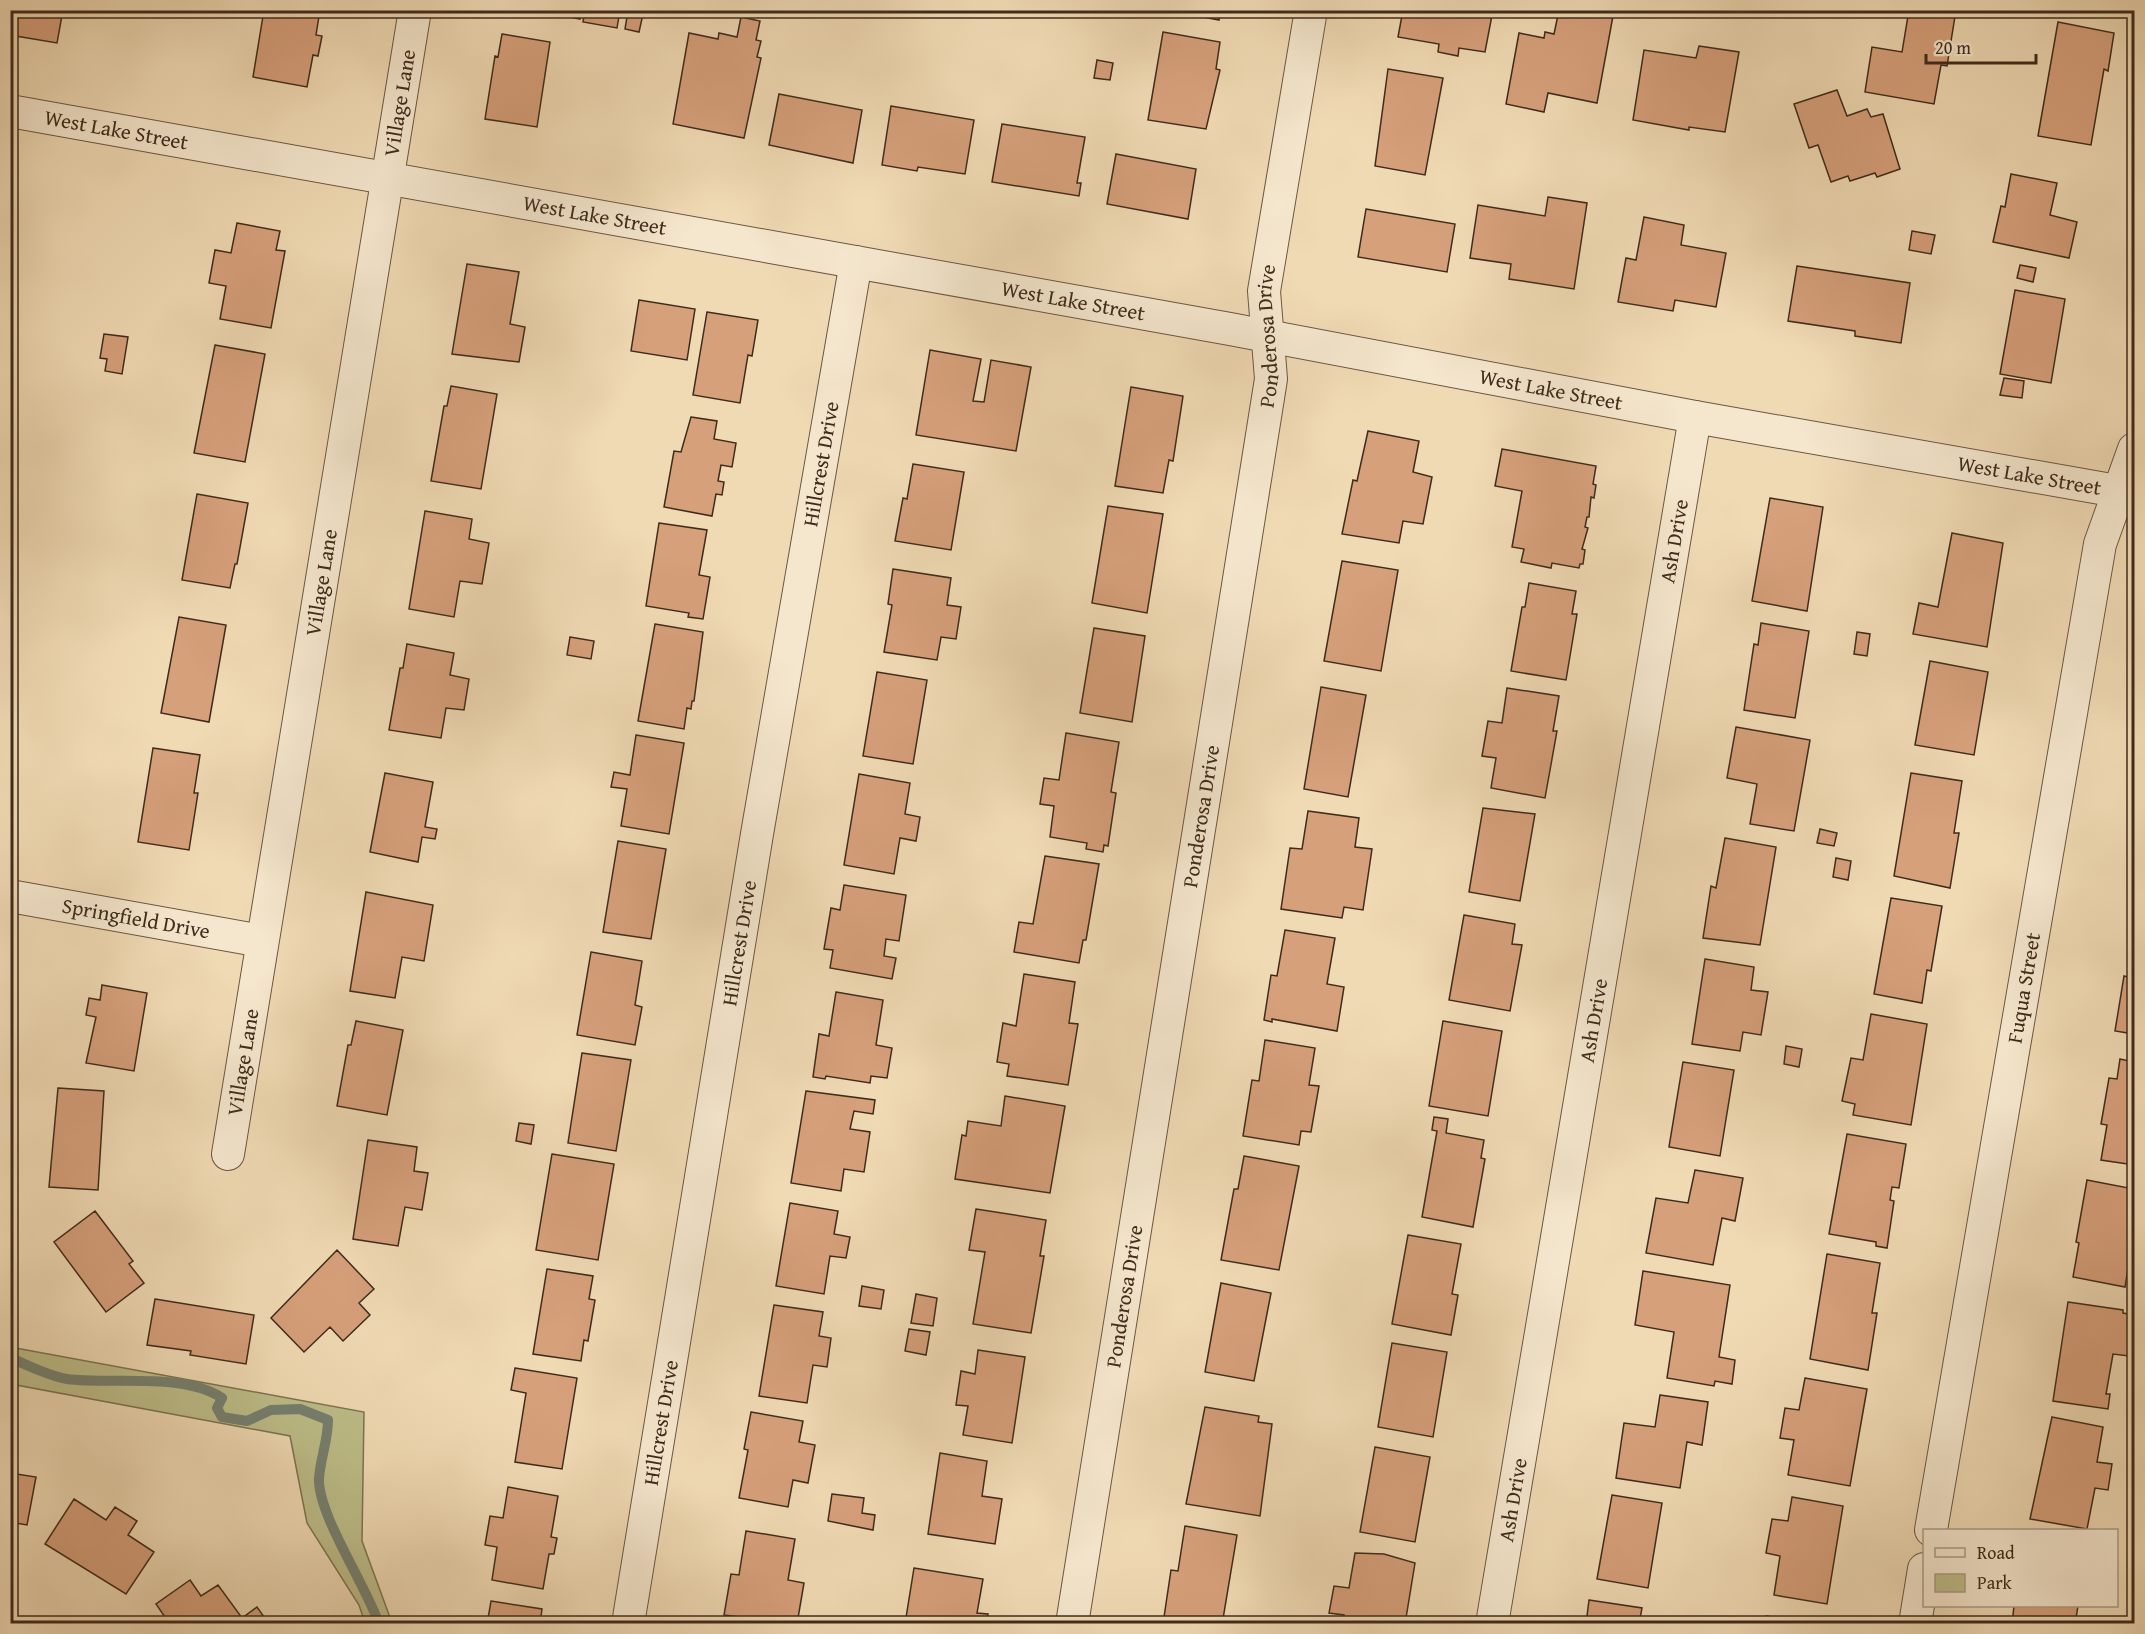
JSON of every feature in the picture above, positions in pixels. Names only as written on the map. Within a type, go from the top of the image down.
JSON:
[{"type":"street","name":"Village Lane","points":[[228,1154],[415,10]]},
{"type":"street","name":"Ponderosa Drive","points":[[1072,1623],[1271,379],[1263,291],[1311,10]]},
{"type":"street","name":"West Lake Street","points":[[10,111],[387,177],[1695,417],[2126,493]]},
{"type":"street","name":"Hillcrest Drive","points":[[628,1623],[759,822],[856,262]]},
{"type":"street","name":"Ash Drive","points":[[1492,1623],[1695,417]]},
{"type":"street","name":"Fuqua Street","points":[[1931,1529],[2100,544],[2126,493],[2134,449]]},
{"type":"street","name":"Springfield Drive","points":[[10,896],[262,941]]},
{"type":"street","points":[[1915,1623],[1923,1575]]},
{"type":"green space","points":[[10,1347],[364,1412],[362,1541],[392,1623],[365,1623],[359,1605],[307,1523],[290,1436],[11,1384]]},
{"type":"building","points":[[10,10],[63,10],[57,43],[10,35]]},
{"type":"building","points":[[264,10],[320,10],[316,35],[322,36],[318,56],[313,55],[307,87],[253,77]]},
{"type":"building","points":[[537,10],[582,10],[580,19]]},
{"type":"building","points":[[585,10],[620,10],[617,28],[583,22]]},
{"type":"building","points":[[1167,10],[1221,10],[1219,20]]},
{"type":"building","points":[[1403,10],[1493,10],[1485,52],[1459,48],[1458,56],[1438,52],[1439,44],[1398,37]]},
{"type":"building","points":[[1559,10],[1586,10],[1613,16],[1597,103],[1548,93],[1544,112],[1506,104],[1519,33],[1544,38],[1545,32],[1554,34]]},
{"type":"building","points":[[1909,10],[1956,10],[1947,66],[1941,65],[1934,104],[1865,92],[1872,47],[1902,52]]},
{"type":"building","points":[[628,11],[643,14],[639,32],[625,29]]},
{"type":"building","points":[[741,17],[760,21],[756,40],[761,41],[757,57],[761,58],[744,138],[673,124],[689,33],[718,39],[719,33],[737,37]]},
{"type":"building","points":[[2058,22],[2114,33],[2108,71],[2104,69],[2091,145],[2038,136]]},
{"type":"building","points":[[1163,32],[1220,42],[1216,69],[1220,70],[1206,129],[1148,120]]},
{"type":"building","points":[[502,34],[550,42],[537,127],[485,119],[495,56],[498,57]]},
{"type":"building","points":[[1699,46],[1739,52],[1725,132],[1689,127],[1689,130],[1633,120],[1644,50],[1696,58]]},
{"type":"building","points":[[1097,60],[1113,63],[1110,80],[1094,78]]},
{"type":"building","points":[[1388,69],[1443,78],[1425,175],[1375,166]]},
{"type":"building","points":[[1837,90],[1847,116],[1867,109],[1871,117],[1883,114],[1900,169],[1877,177],[1875,173],[1850,181],[1848,176],[1831,182],[1818,145],[1809,148],[1794,104]]},
{"type":"building","points":[[779,94],[862,110],[853,163],[769,145]]},
{"type":"building","points":[[891,106],[974,120],[965,174],[918,167],[917,171],[882,165]]},
{"type":"building","points":[[1002,124],[1085,137],[1077,183],[1081,183],[1079,196],[992,182]]},
{"type":"building","points":[[1116,154],[1196,169],[1188,219],[1107,204]]},
{"type":"building","points":[[2011,174],[2057,183],[2050,215],[2077,222],[2069,258],[1993,242],[2001,206],[2005,207]]},
{"type":"building","points":[[10,182],[17,183],[10,216]]},
{"type":"building","points":[[1548,197],[1587,203],[1574,289],[1509,279],[1511,264],[1470,258],[1478,205],[1545,216]]},
{"type":"building","points":[[1366,209],[1455,224],[1447,272],[1358,257]]},
{"type":"building","points":[[1644,217],[1684,225],[1681,245],[1726,253],[1716,307],[1675,300],[1673,311],[1618,302],[1626,258],[1636,260]]},
{"type":"building","points":[[237,223],[280,231],[276,250],[285,251],[271,328],[220,319],[226,286],[209,283],[215,250],[231,253]]},
{"type":"building","points":[[1912,231],[1935,235],[1931,254],[1909,250]]},
{"type":"building","points":[[467,264],[519,272],[510,324],[525,327],[519,362],[452,354]]},
{"type":"building","points":[[2020,265],[2036,268],[2033,282],[2017,278]]},
{"type":"building","points":[[1797,266],[1910,283],[1901,343],[1855,336],[1855,331],[1788,321]]},
{"type":"building","points":[[2015,290],[2065,299],[2051,383],[2000,374]]},
{"type":"building","points":[[639,300],[695,309],[687,360],[631,351]]},
{"type":"building","points":[[707,312],[758,320],[752,356],[748,355],[740,403],[693,395]]},
{"type":"building","points":[[104,334],[128,337],[122,374],[105,371],[107,359],[100,358]]},
{"type":"building","points":[[215,345],[265,354],[245,462],[194,453]]},
{"type":"building","points":[[930,350],[981,359],[973,401],[984,402],[991,360],[1031,367],[1016,451],[916,435]]},
{"type":"building","points":[[2004,378],[2024,381],[2022,398],[2000,395]]},
{"type":"building","points":[[451,386],[497,394],[481,489],[431,481],[444,406],[447,406]]},
{"type":"building","points":[[1131,387],[1183,396],[1173,461],[1169,460],[1163,493],[1115,486]]},
{"type":"building","points":[[691,417],[717,421],[714,439],[736,443],[732,467],[721,465],[718,481],[724,482],[722,495],[716,494],[712,516],[664,507],[674,451],[681,452]]},
{"type":"building","points":[[1368,431],[1419,441],[1413,472],[1432,477],[1423,524],[1403,521],[1399,543],[1342,534],[1353,480],[1357,481]]},
{"type":"building","points":[[1502,449],[1596,466],[1593,484],[1596,485],[1594,498],[1591,497],[1589,517],[1587,517],[1585,527],[1588,528],[1582,549],[1585,550],[1583,564],[1580,564],[1579,568],[1552,563],[1551,568],[1521,562],[1524,549],[1512,547],[1522,491],[1495,486]]},
{"type":"building","points":[[913,464],[964,472],[951,550],[895,541],[903,498],[907,499]]},
{"type":"building","points":[[197,494],[248,503],[237,564],[235,564],[230,588],[182,580]]},
{"type":"building","points":[[1770,498],[1823,507],[1807,611],[1752,601]]},
{"type":"building","points":[[1108,506],[1163,514],[1147,613],[1092,603]]},
{"type":"building","points":[[425,511],[472,519],[469,539],[489,543],[482,584],[460,581],[454,617],[409,609]]},
{"type":"building","points":[[659,523],[707,530],[699,575],[710,577],[703,619],[688,617],[689,613],[646,606]]},
{"type":"building","points":[[1952,533],[2003,543],[1987,647],[1913,634],[1919,603],[1938,607]]},
{"type":"building","points":[[1342,561],[1398,570],[1381,671],[1324,661]]},
{"type":"building","points":[[893,569],[951,578],[947,605],[961,607],[956,639],[941,637],[937,660],[884,652],[892,605],[888,604]]},
{"type":"building","points":[[1529,583],[1576,591],[1572,614],[1577,614],[1566,680],[1511,671],[1522,607],[1525,607]]},
{"type":"building","points":[[179,617],[226,625],[209,722],[161,713]]},
{"type":"building","points":[[1761,623],[1809,631],[1795,718],[1744,710],[1754,644],[1758,645]]},
{"type":"building","points":[[655,624],[703,632],[694,701],[692,701],[691,709],[687,708],[684,729],[638,721]]},
{"type":"building","points":[[1094,628],[1145,636],[1132,722],[1080,713]]},
{"type":"building","points":[[1857,632],[1870,634],[1867,656],[1854,654]]},
{"type":"building","points":[[570,637],[594,641],[591,659],[567,655]]},
{"type":"building","points":[[407,644],[454,653],[450,675],[469,679],[464,710],[446,708],[441,738],[389,730],[400,668],[403,668]]},
{"type":"building","points":[[1930,661],[1988,672],[1974,755],[1915,745]]},
{"type":"building","points":[[877,672],[927,680],[913,764],[863,756]]},
{"type":"building","points":[[1321,687],[1366,695],[1348,797],[1304,789]]},
{"type":"building","points":[[1507,688],[1559,696],[1553,731],[1557,731],[1545,798],[1491,788],[1496,758],[1482,756],[1488,721],[1502,723]]},
{"type":"building","points":[[1736,727],[1810,740],[1794,831],[1750,824],[1757,784],[1727,778]]},
{"type":"building","points":[[1066,733],[1119,742],[1111,792],[1116,793],[1108,846],[1104,845],[1103,852],[1086,849],[1087,843],[1050,837],[1054,806],[1040,804],[1044,778],[1059,780]]},
{"type":"building","points":[[636,735],[684,743],[669,834],[621,826],[627,789],[611,787],[614,772],[630,775]]},
{"type":"building","points":[[153,748],[200,755],[194,793],[198,793],[189,850],[138,842]]},
{"type":"building","points":[[385,773],[433,782],[425,827],[437,829],[435,839],[422,837],[418,862],[370,852]]},
{"type":"building","points":[[1911,773],[1962,781],[1954,833],[1959,833],[1950,888],[1894,876]]},
{"type":"building","points":[[859,774],[910,783],[905,814],[920,817],[916,841],[900,838],[894,874],[844,865]]},
{"type":"building","points":[[1483,808],[1535,814],[1520,901],[1469,892]]},
{"type":"building","points":[[1308,811],[1359,818],[1355,847],[1372,849],[1363,910],[1344,907],[1342,918],[1281,909],[1290,848],[1302,849]]},
{"type":"building","points":[[1820,829],[1837,833],[1834,846],[1817,843]]},
{"type":"building","points":[[1725,838],[1776,847],[1760,945],[1703,938],[1711,886],[1716,888]]},
{"type":"building","points":[[618,841],[666,849],[651,939],[603,932]]},
{"type":"building","points":[[1045,856],[1099,864],[1086,940],[1083,940],[1079,963],[1014,952],[1019,922],[1033,924]]},
{"type":"building","points":[[1836,858],[1851,861],[1848,880],[1833,877]]},
{"type":"building","points":[[844,885],[906,895],[899,941],[886,939],[884,956],[896,958],[892,979],[830,968],[833,950],[824,949],[831,908],[840,910]]},
{"type":"building","points":[[366,892],[433,905],[424,961],[402,957],[395,998],[350,991]]},
{"type":"building","points":[[1891,898],[1942,906],[1931,971],[1927,970],[1922,1003],[1874,994]]},
{"type":"building","points":[[1464,915],[1515,924],[1512,944],[1522,945],[1510,1011],[1449,1000]]},
{"type":"building","points":[[1285,930],[1335,938],[1327,984],[1344,987],[1337,1031],[1272,1019],[1272,1022],[1264,1020],[1271,975],[1277,976]]},
{"type":"building","points":[[591,952],[642,961],[635,1005],[642,1007],[635,1045],[577,1035]]},
{"type":"building","points":[[1705,959],[1754,967],[1751,990],[1768,992],[1761,1035],[1743,1032],[1740,1051],[1692,1044]]},
{"type":"building","points":[[1024,974],[1075,982],[1069,1023],[1078,1024],[1068,1085],[1007,1076],[1009,1064],[997,1062],[1003,1023],[1016,1026]]},
{"type":"building","points":[[2124,976],[2134,978],[2134,1034],[2115,1031]]},
{"type":"building","points":[[102,985],[147,993],[134,1071],[86,1063],[96,1017],[86,1015],[89,998],[100,1000]]},
{"type":"building","points":[[836,992],[883,1000],[876,1045],[892,1048],[887,1078],[871,1076],[870,1083],[826,1076],[825,1079],[813,1077],[819,1034],[829,1036]]},
{"type":"building","points":[[1871,1014],[1927,1024],[1911,1125],[1853,1115],[1855,1104],[1842,1101],[1851,1058],[1863,1060]]},
{"type":"building","points":[[356,1021],[403,1030],[387,1115],[337,1106],[348,1045],[351,1045]]},
{"type":"building","points":[[1443,1021],[1502,1031],[1488,1116],[1429,1106]]},
{"type":"building","points":[[1265,1040],[1315,1048],[1309,1085],[1319,1086],[1311,1132],[1301,1131],[1299,1145],[1243,1136],[1252,1080],[1259,1081]]},
{"type":"building","points":[[1786,1046],[1802,1049],[1799,1067],[1784,1064]]},
{"type":"building","points":[[582,1053],[631,1060],[616,1151],[568,1143]]},
{"type":"building","points":[[2120,1059],[2134,1062],[2134,1165],[2101,1160],[2107,1125],[2101,1124],[2109,1078],[2117,1079]]},
{"type":"building","points":[[1683,1062],[1734,1070],[1720,1156],[1669,1147]]},
{"type":"building","points":[[58,1088],[104,1091],[98,1190],[49,1187]]},
{"type":"building","points":[[806,1091],[875,1100],[873,1114],[854,1111],[850,1129],[870,1132],[864,1172],[844,1169],[841,1191],[791,1183]]},
{"type":"building","points":[[1005,1096],[1065,1106],[1050,1193],[955,1179],[962,1135],[966,1136],[968,1121],[1001,1126]]},
{"type":"building","points":[[1434,1117],[1448,1119],[1446,1133],[1484,1140],[1481,1158],[1485,1159],[1473,1227],[1422,1217],[1437,1131],[1432,1130]]},
{"type":"building","points":[[519,1123],[534,1125],[531,1144],[516,1141]]},
{"type":"building","points":[[1847,1134],[1906,1144],[1899,1188],[1892,1187],[1890,1200],[1894,1201],[1887,1248],[1876,1246],[1876,1242],[1829,1234]]},
{"type":"building","points":[[368,1140],[417,1147],[414,1171],[428,1173],[422,1210],[405,1207],[398,1246],[353,1239]]},
{"type":"building","points":[[552,1154],[614,1164],[598,1260],[536,1250]]},
{"type":"building","points":[[1244,1156],[1299,1166],[1279,1270],[1221,1260],[1234,1189],[1238,1189]]},
{"type":"building","points":[[1695,1170],[1743,1178],[1735,1221],[1722,1218],[1713,1265],[1646,1253],[1656,1198],[1688,1203]]},
{"type":"building","points":[[2087,1180],[2134,1189],[2134,1231],[2125,1287],[2073,1277],[2079,1243],[2076,1242]]},
{"type":"building","points":[[790,1203],[838,1211],[834,1234],[850,1237],[846,1258],[830,1256],[824,1294],[776,1286]]},
{"type":"building","points":[[976,1209],[1046,1220],[1040,1256],[1044,1256],[1031,1333],[973,1324],[985,1252],[969,1250]]},
{"type":"building","points":[[95,1211],[133,1261],[129,1264],[144,1283],[106,1312],[54,1242]]},
{"type":"building","points":[[1408,1235],[1461,1244],[1452,1294],[1458,1295],[1451,1335],[1392,1324]]},
{"type":"building","points":[[337,1250],[374,1289],[359,1303],[370,1315],[343,1341],[330,1327],[304,1352],[271,1318]]},
{"type":"building","points":[[1827,1254],[1880,1263],[1872,1313],[1877,1313],[1868,1370],[1810,1359]]},
{"type":"building","points":[[547,1269],[593,1276],[589,1299],[595,1300],[588,1341],[584,1340],[581,1361],[533,1354]]},
{"type":"building","points":[[1643,1271],[1730,1285],[1719,1357],[1735,1360],[1732,1384],[1715,1381],[1714,1386],[1667,1378],[1674,1332],[1635,1325]]},
{"type":"building","points":[[1221,1283],[1271,1293],[1254,1381],[1205,1372]]},
{"type":"building","points":[[862,1286],[884,1290],[881,1309],[859,1306]]},
{"type":"building","points":[[916,1294],[937,1298],[933,1326],[911,1323]]},
{"type":"building","points":[[155,1299],[254,1315],[246,1364],[190,1355],[191,1351],[147,1345]]},
{"type":"building","points":[[2068,1302],[2123,1310],[2123,1313],[2134,1315],[2129,1356],[2113,1354],[2106,1394],[2110,1394],[2108,1409],[2053,1401]]},
{"type":"building","points":[[774,1305],[823,1312],[819,1336],[831,1338],[827,1367],[813,1365],[807,1403],[759,1396]]},
{"type":"building","points":[[909,1329],[930,1332],[926,1355],[905,1351]]},
{"type":"building","points":[[1392,1343],[1447,1352],[1433,1437],[1378,1427]]},
{"type":"building","points":[[978,1350],[1025,1357],[1012,1443],[963,1435],[968,1406],[956,1405],[961,1371],[975,1374]]},
{"type":"building","points":[[515,1368],[577,1378],[562,1469],[515,1462],[526,1393],[511,1390]]},
{"type":"building","points":[[1805,1378],[1867,1389],[1850,1486],[1788,1475],[1794,1440],[1780,1438],[1785,1408],[1799,1410]]},
{"type":"building","points":[[1660,1395],[1708,1402],[1702,1445],[1687,1442],[1680,1488],[1616,1478],[1624,1423],[1655,1427]]},
{"type":"building","points":[[1205,1407],[1259,1416],[1258,1422],[1272,1424],[1260,1516],[1186,1504]]},
{"type":"building","points":[[751,1412],[803,1421],[799,1442],[815,1445],[808,1483],[793,1480],[788,1507],[739,1498],[748,1450],[744,1449]]},
{"type":"building","points":[[2052,1417],[2103,1427],[2097,1462],[2112,1464],[2108,1490],[2095,1488],[2087,1529],[2030,1519]]},
{"type":"building","points":[[1375,1447],[1430,1457],[1415,1542],[1360,1532]]},
{"type":"building","points":[[940,1453],[987,1461],[982,1496],[1002,1499],[995,1544],[928,1534]]},
{"type":"building","points":[[10,1473],[36,1477],[27,1525],[10,1522]]},
{"type":"building","points":[[508,1487],[558,1496],[551,1537],[557,1538],[554,1554],[549,1554],[543,1589],[492,1580],[497,1547],[485,1545],[490,1516],[503,1518]]},
{"type":"building","points":[[832,1494],[864,1498],[862,1513],[875,1515],[873,1530],[828,1521]]},
{"type":"building","points":[[1612,1495],[1662,1503],[1648,1588],[1597,1579]]},
{"type":"building","points":[[1792,1497],[1843,1506],[1827,1604],[1774,1595],[1780,1556],[1766,1553],[1772,1519],[1788,1521]]},
{"type":"building","points":[[74,1499],[106,1520],[115,1507],[137,1521],[128,1535],[154,1552],[126,1594],[45,1544]]},
{"type":"building","points":[[1185,1526],[1237,1535],[1223,1619],[1245,1624],[1163,1624],[1171,1570],[1178,1571]]},
{"type":"building","points":[[746,1531],[795,1539],[788,1580],[804,1583],[797,1624],[724,1615],[731,1574],[739,1575]]},
{"type":"building","points":[[1355,1553],[1384,1554],[1415,1563],[1405,1624],[1342,1624],[1344,1615],[1329,1613],[1334,1586],[1349,1588]]},
{"type":"building","points":[[914,1568],[983,1579],[977,1613],[988,1614],[986,1624],[905,1624]]},
{"type":"building","points":[[190,1580],[201,1596],[218,1585],[242,1618],[257,1607],[269,1624],[162,1624],[167,1620],[156,1604]]},
{"type":"building","points":[[1589,1600],[1642,1608],[1639,1624],[1586,1624]]},
{"type":"building","points":[[491,1601],[542,1609],[540,1624],[487,1624]]},
{"type":"building","points":[[2014,1607],[2078,1607],[2075,1624],[2012,1624]]},
{"type":"building","points":[[1766,1616],[1814,1624],[1765,1624]]},
{"type":"waterway","points":[[10,1357],[38,1370],[67,1379],[168,1382],[206,1390],[222,1398],[217,1408],[222,1417],[247,1421],[271,1410],[300,1409],[328,1420],[319,1479],[321,1494],[334,1530],[379,1624]]}]
